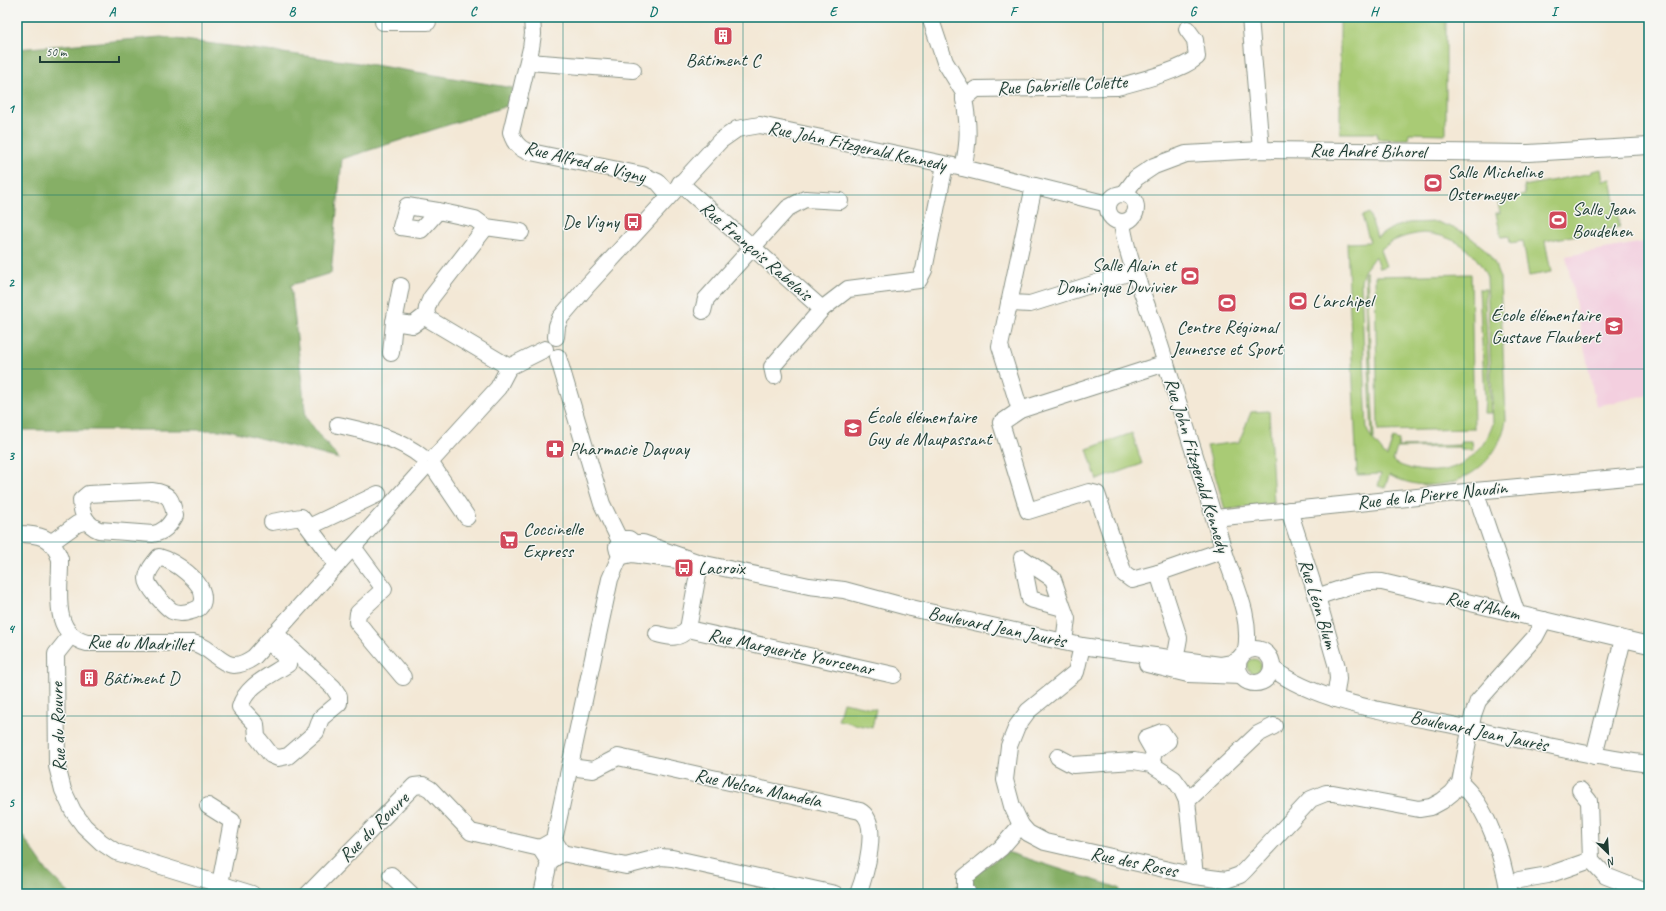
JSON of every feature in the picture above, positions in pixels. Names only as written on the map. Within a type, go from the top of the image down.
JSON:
[{"type":"street","points":[[383,17],[383,22],[428,22]]},
{"type":"street","name":"Rue Alfred de Vigny","points":[[532,17],[533,34],[529,62],[512,132],[515,142],[521,149],[642,175],[658,182],[669,195]]},
{"type":"street","points":[[930,17],[945,62],[964,93],[969,126],[967,152],[963,168]]},
{"type":"street","points":[[1250,17],[1261,150]]},
{"type":"street","name":"Rue Gabrielle Colette","points":[[964,99],[976,89],[1117,86],[1139,81],[1190,63],[1197,57],[1195,40],[1187,28]]},
{"type":"street","points":[[529,62],[633,70]]},
{"type":"street","name":"Rue John Fitzgerald Kennedy","points":[[627,548],[602,504],[553,348],[557,326],[560,318],[669,195],[720,141],[737,129],[760,125],[963,168],[1108,204]]},
{"type":"street","name":"Rue André Bihorel","points":[[1124,194],[1136,178],[1154,166],[1186,154],[1261,150],[1528,153],[1649,146]]},
{"type":"street","points":[[822,309],[848,289],[918,280],[924,270],[945,165]]},
{"type":"street","name":"Rue François Rabelais","points":[[680,183],[754,247],[822,309],[772,367],[774,376]]},
{"type":"street","points":[[1020,410],[1000,346],[1034,186]]},
{"type":"street","points":[[1124,194],[1133,198],[1136,212],[1131,220],[1122,223],[1117,222],[1110,217],[1108,213],[1108,204],[1116,195],[1124,194]]},
{"type":"street","points":[[703,311],[706,299],[788,208],[805,199],[826,202],[840,201]]},
{"type":"street","points":[[438,211],[475,219],[486,227],[521,232]]},
{"type":"street","name":"Rue John Fitzgerald Kennedy","points":[[1122,223],[1124,240],[1166,363],[1224,550],[1246,615],[1248,630],[1242,655]]},
{"type":"street","points":[[486,227],[431,298],[426,310],[426,315],[430,320],[508,367],[553,348]]},
{"type":"street","points":[[1009,303],[1030,304],[1134,271]]},
{"type":"street","points":[[391,353],[394,322],[401,286]]},
{"type":"street","points":[[394,322],[413,325],[426,315]]},
{"type":"street","points":[[1166,363],[1020,410],[1001,423],[1028,511],[1089,492],[1097,494],[1124,574],[1132,580],[1158,573],[1224,550]]},
{"type":"street","name":"Rue du Madrillet","points":[[52,542],[60,559],[60,618],[66,631],[71,635],[87,643],[193,643],[202,646],[221,661],[231,665],[246,662],[272,637],[428,463],[498,388],[508,367]]},
{"type":"street","points":[[338,425],[382,435],[404,444],[428,463],[467,517]]},
{"type":"street","name":"Rue de la Pierre Naudin","points":[[1215,518],[1476,490],[1649,475]]},
{"type":"street","points":[[1476,490],[1517,614]]},
{"type":"street","points":[[161,492],[170,498],[175,516],[168,527],[161,532],[153,534],[99,530],[91,527],[87,521],[81,510],[82,500],[88,494],[161,492]]},
{"type":"street","points":[[309,527],[378,494]]},
{"type":"street","name":"Rue Léon Blum","points":[[1289,510],[1338,667],[1338,679],[1332,699]]},
{"type":"street","points":[[272,522],[301,517],[337,565]]},
{"type":"street","points":[[17,534],[34,535],[52,542],[77,524],[87,521]]},
{"type":"street","points":[[153,534],[159,557]]},
{"type":"street","points":[[353,547],[384,589],[358,613],[357,622],[403,677]]},
{"type":"street","points":[[542,894],[549,862],[547,844],[570,767],[610,579],[627,548]]},
{"type":"street","name":"Boulevard Jean Jaurès","points":[[627,548],[809,586],[840,598],[869,604],[911,608],[1082,646],[1103,654],[1188,674],[1241,676]]},
{"type":"street","name":"Rue Marguerite Yourcenar","points":[[657,634],[674,638],[682,636],[688,629],[700,563]]},
{"type":"street","points":[[1158,573],[1179,638],[1176,660]]},
{"type":"street","name":"Rue d'Ahlem","points":[[1317,597],[1356,584],[1376,582],[1649,645]]},
{"type":"street","points":[[1063,608],[1067,619],[1064,642]]},
{"type":"street","name":"Rue John Fitzgerald Kennedy","points":[[1246,615],[1255,627],[1264,651]]},
{"type":"street","points":[[1509,894],[1498,849],[1488,824],[1477,801],[1468,789],[1460,783],[1474,708],[1478,701],[1535,637],[1544,620]]},
{"type":"street","name":"Rue Marguerite Yourcenar","points":[[688,629],[894,675]]},
{"type":"street","name":"Rue du Rouvre","points":[[71,635],[56,654],[56,766],[63,790],[73,811],[84,826],[101,842],[116,852],[252,894]]},
{"type":"street","points":[[272,637],[333,687],[339,696],[339,703],[322,718],[316,732],[288,756],[278,758],[271,755],[257,737],[256,724],[240,708],[243,698],[250,689],[288,664],[272,637]]},
{"type":"street","points":[[1594,756],[1623,639]]},
{"type":"street","name":"Boulevard Jean Jaurès","points":[[1082,646],[1094,646],[1176,660],[1220,665],[1231,663],[1242,655]]},
{"type":"street","name":"Rue des Roses","points":[[1082,646],[1076,672],[1028,711],[1017,726],[1009,746],[1005,780],[1012,806],[1028,833],[1045,842],[1195,876],[1227,887],[1303,808],[1318,796],[1333,793],[1419,809],[1442,801],[1452,793],[1460,783]]},
{"type":"street","points":[[1259,648],[1264,651],[1271,658],[1272,668],[1269,676],[1262,682],[1250,683],[1241,676],[1237,668],[1242,655],[1259,648]]},
{"type":"street","name":"Boulevard Jean Jaurès","points":[[1272,668],[1289,680],[1332,699],[1594,756],[1649,764]]},
{"type":"street","name":"Boulevard Jean Jaurès","points":[[1262,682],[1307,696],[1320,699],[1332,699]]},
{"type":"street","points":[[1187,801],[1258,734],[1274,726]]},
{"type":"street","name":"Rue Nelson Mandela","points":[[570,767],[593,770],[618,757],[860,811],[868,818],[871,832],[858,894]]},
{"type":"street","points":[[1058,757],[1073,765],[1134,761],[1153,758],[1174,779],[1182,790],[1187,801],[1195,876]]},
{"type":"street","name":"Boulevard Jean Jaurès","points":[[1628,762],[1649,768]]},
{"type":"street","name":"Rue du Rouvre","points":[[308,894],[414,786],[423,785],[430,789],[471,832],[547,844]]},
{"type":"street","points":[[1580,790],[1588,802],[1592,860],[1606,876],[1649,893]]},
{"type":"street","points":[[208,806],[232,821],[220,884]]},
{"type":"street","points":[[968,894],[964,887],[965,877],[1001,848],[1022,825]]},
{"type":"street","points":[[547,844],[562,853],[626,866],[661,857],[672,858],[835,894]]},
{"type":"street","points":[[549,862],[562,853]]},
{"type":"street","points":[[1519,880],[1548,875],[1592,860]]},
{"type":"shaded area","name":"École élémentaire Gustave Flaubert","points":[[1649,241],[1649,395],[1596,406],[1566,256]]},
{"type":"green space","points":[[1340,17],[1446,17],[1446,134],[1409,133],[1408,139],[1378,139],[1377,133],[1340,133]]},
{"type":"green space","points":[[161,37],[374,65],[513,88],[510,105],[342,159],[331,273],[291,285],[306,418],[339,459],[229,430],[17,430],[17,49]]},
{"type":"green space","name":"Salle Jean Boudehen","points":[[1601,169],[1603,181],[1611,179],[1620,227],[1545,241],[1551,272],[1529,276],[1523,241],[1510,243],[1509,236],[1501,237],[1496,213],[1500,213],[1498,203],[1514,200],[1514,197],[1525,195],[1524,186],[1592,173],[1592,171]]},
{"type":"green space","points":[[1369,213],[1377,237],[1394,227],[1408,223],[1437,222],[1464,232],[1486,250],[1494,262],[1500,278],[1506,420],[1500,440],[1490,456],[1478,469],[1462,478],[1445,484],[1427,485],[1408,482],[1389,475],[1385,488],[1378,486],[1381,474],[1357,475],[1347,243],[1370,242],[1362,216]],"holes":[[[1423,233],[1434,234],[1453,240],[1469,251],[1482,267],[1487,277],[1493,424],[1486,439],[1477,451],[1466,461],[1441,471],[1411,469],[1395,463],[1393,461],[1397,448],[1461,447],[1461,450],[1473,450],[1472,441],[1461,441],[1461,445],[1398,447],[1399,440],[1393,438],[1387,457],[1372,439],[1367,430],[1361,281],[1364,271],[1375,256],[1379,268],[1386,266],[1380,250],[1400,238]]]},
{"type":"green space","points":[[1365,272],[1367,272],[1374,439],[1372,439]]},
{"type":"green space","points":[[1471,274],[1474,429],[1378,431],[1375,276]]},
{"type":"green space","points":[[1479,289],[1486,289],[1485,303],[1491,413],[1484,413],[1485,398]]},
{"type":"green space","points":[[1269,411],[1274,503],[1225,510],[1207,446],[1239,442],[1251,412]]},
{"type":"green space","points":[[1132,433],[1142,464],[1097,480],[1087,449]]},
{"type":"green space","points":[[1251,659],[1257,659],[1261,663],[1261,669],[1257,673],[1251,673],[1247,669],[1247,663]]},
{"type":"green space","points":[[843,702],[876,709],[872,728],[838,720]]},
{"type":"green space","points":[[17,828],[47,871],[70,894],[17,894]]},
{"type":"green space","points":[[1007,852],[1119,888],[1121,894],[958,894],[953,889]]},
{"type":"place","name":"Bâtiment C","points":[[723,36]]},
{"type":"place","name":"Salle Micheline Ostermeyer","points":[[1433,183]]},
{"type":"place","name":"Salle Jean Boudehen","points":[[1558,220]]},
{"type":"place","name":"De Vigny","points":[[633,222]]},
{"type":"place","name":"Salle Alain et Dominique Duvivier","points":[[1190,276]]},
{"type":"place","name":"L'archipel","points":[[1298,301]]},
{"type":"place","name":"Centre Régional Jeunesse et Sport","points":[[1227,303]]},
{"type":"place","name":"École élémentaire Gustave Flaubert","points":[[1614,326]]},
{"type":"place","name":"École élémentaire Guy de Maupassant","points":[[853,428]]},
{"type":"place","name":"Pharmacie Daquay","points":[[555,449]]},
{"type":"place","name":"Coccinelle Express","points":[[509,540]]},
{"type":"place","name":"Lacroix","points":[[684,568]]},
{"type":"place","name":"Bâtiment D","points":[[89,678]]}]
